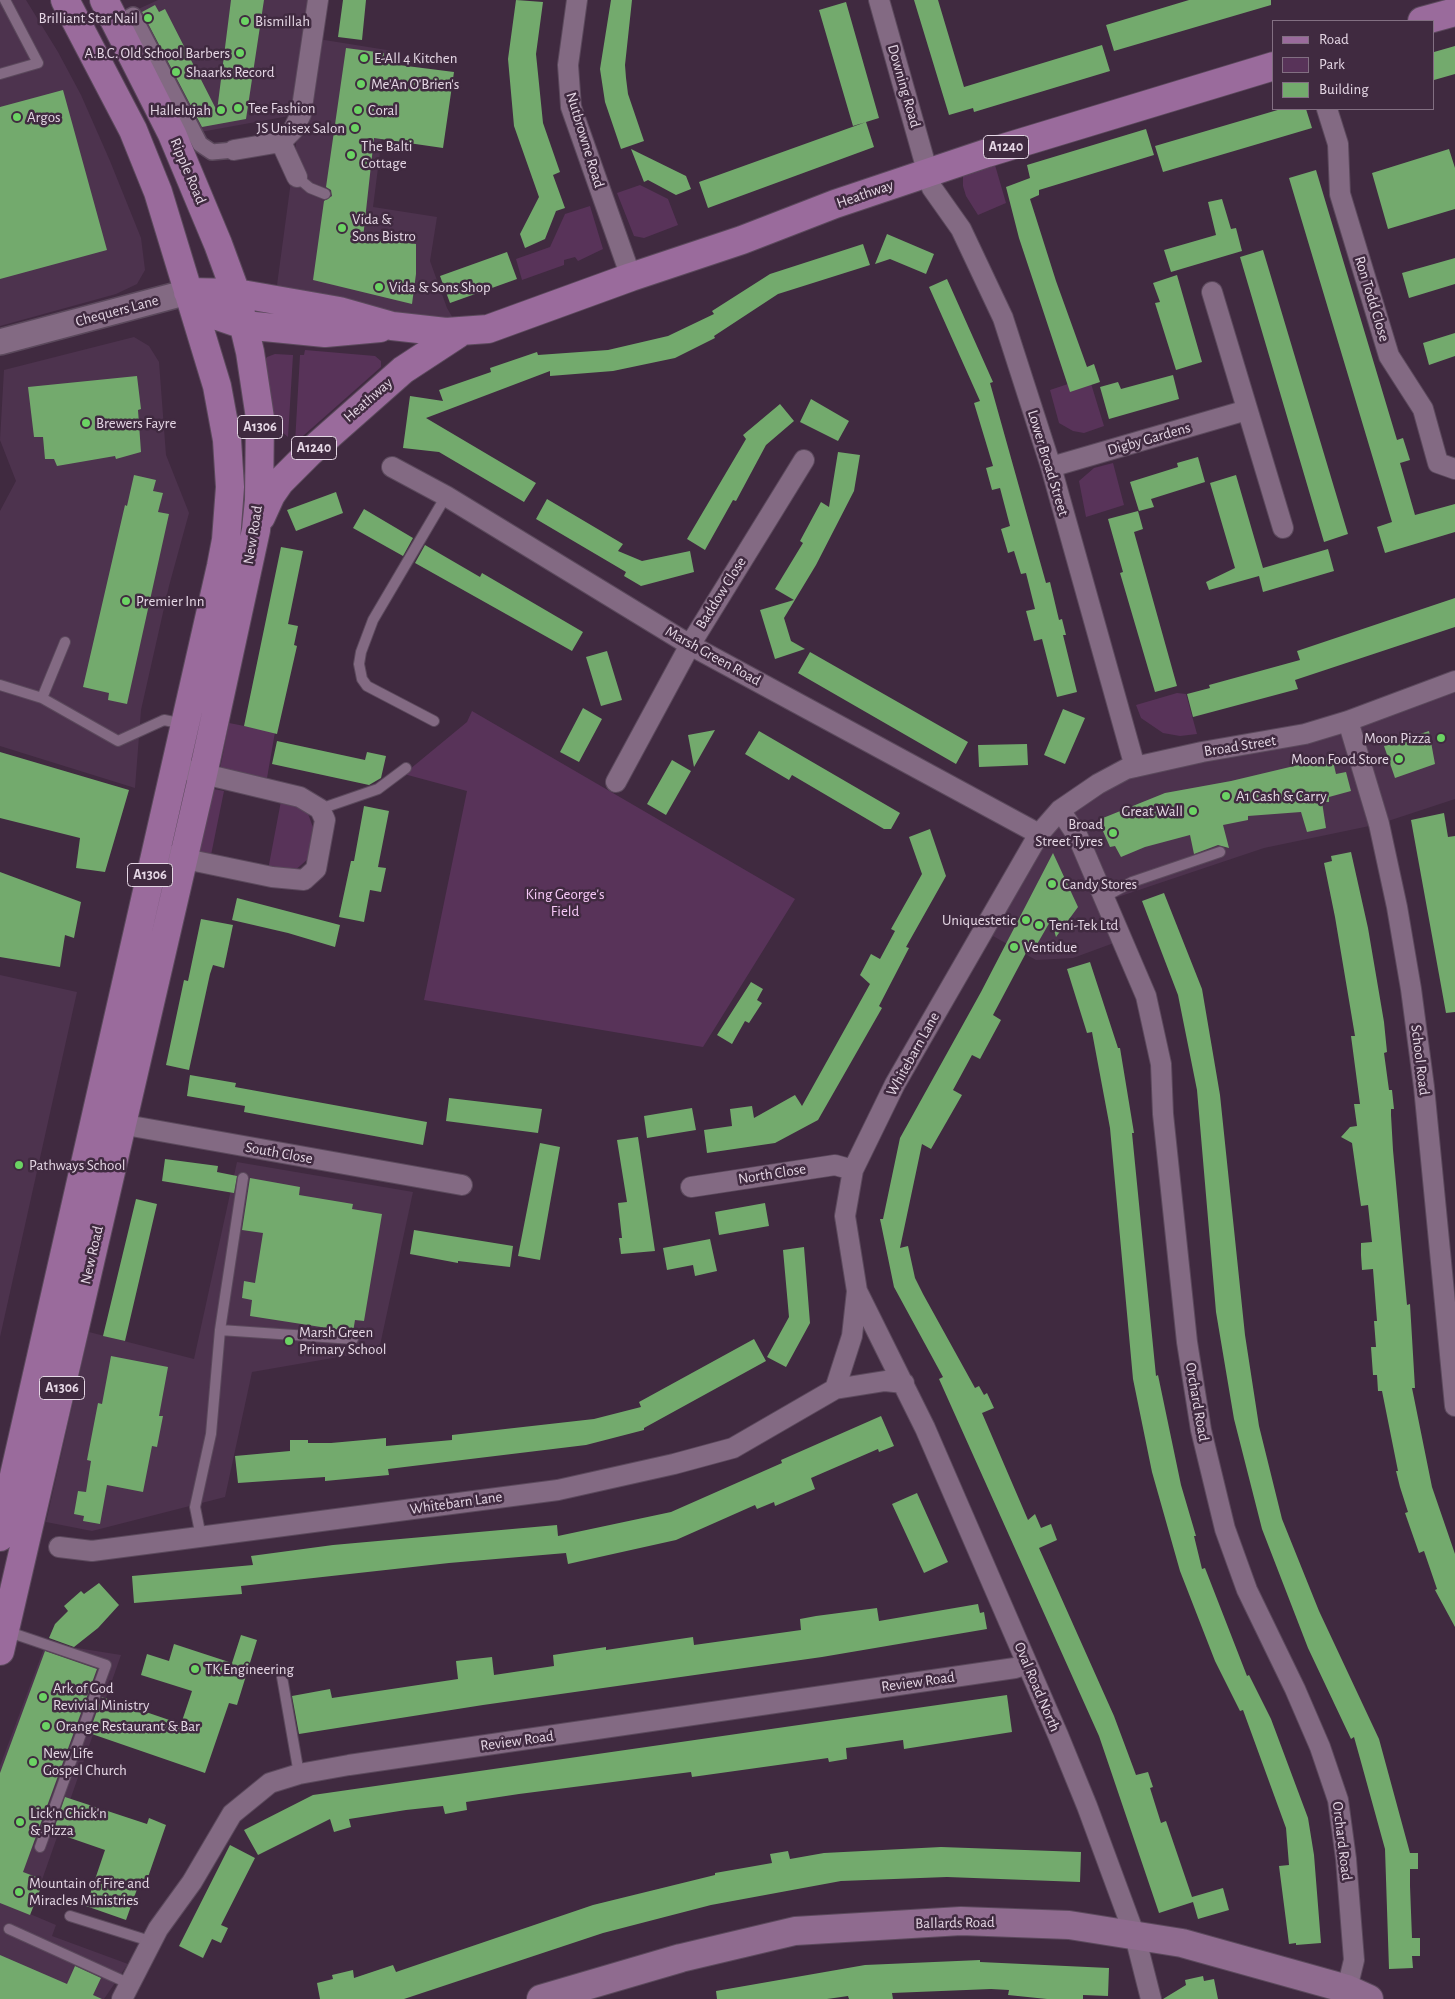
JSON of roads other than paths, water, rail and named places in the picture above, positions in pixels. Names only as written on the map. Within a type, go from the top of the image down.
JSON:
[{"type":"main road","name":"A1306","points":[[65,0],[133,130],[158,192],[188,292]]},
{"type":"main road","name":"Ripple Road","points":[[104,0],[172,134],[222,252],[236,293]]},
{"type":"main road","points":[[1426,20],[1455,12]]},
{"type":"main road","name":"Heathway","points":[[236,293],[338,311],[392,326],[461,332],[488,329],[631,277],[742,240],[835,204],[928,173],[1272,67]]},
{"type":"main road","name":"Chequers Lane","points":[[188,292],[236,293]]},
{"type":"main road","name":"Heathway","points":[[188,292],[198,305],[212,314],[244,325],[325,333],[392,326]]},
{"type":"main road","name":"New Road","points":[[3,1641],[203,774],[198,727],[226,540],[230,488],[229,459],[220,398],[188,292]]},
{"type":"main road","name":"New Road","points":[[0,1537],[175,767],[198,727],[256,530],[260,471],[260,418],[244,325],[236,293]]},
{"type":"main road","name":"Heathway","points":[[256,530],[271,495],[290,470],[403,370],[428,351],[461,332]]},
{"type":"main road","name":"Ballards Road","points":[[541,1999],[681,1958],[795,1931],[961,1921],[1069,1925],[1182,1942],[1358,1994]]},
{"type":"street","points":[[117,24],[133,15],[198,139],[212,152],[234,150],[281,142],[293,130],[301,114],[318,0]]},
{"type":"street","name":"Nutbrowne Road","points":[[577,0],[568,65],[571,107],[631,277]]},
{"type":"street","name":"Downing Road","points":[[879,0],[928,173]]},
{"type":"street","name":"Ron Todd Close","points":[[1327,110],[1338,144],[1340,194],[1389,356],[1423,409],[1438,463],[1455,469]]},
{"type":"street","points":[[281,142],[298,176]]},
{"type":"street","name":"Lower Broad Street","points":[[928,173],[932,188],[961,229],[1003,318],[1051,467],[1136,766]]},
{"type":"street","name":"Chequers Lane","points":[[0,342],[188,292]]},
{"type":"street","points":[[1212,292],[1283,528]]},
{"type":"street","name":"Digby Gardens","points":[[1051,467],[1246,410]]},
{"type":"street","name":"Baddow Close","points":[[616,782],[690,644],[804,460]]},
{"type":"street","name":"Marsh Green Road","points":[[392,467],[446,496],[690,644],[1039,834]]},
{"type":"street","name":"Broad Street","points":[[1039,834],[1060,810],[1098,784],[1136,766],[1305,734],[1348,721],[1455,681]]},
{"type":"street","name":"School Road","points":[[1348,721],[1379,824],[1397,907],[1411,989],[1426,1115],[1455,1406]]},
{"type":"street","points":[[155,853],[272,878],[304,880],[316,869],[324,835],[325,820],[320,809],[300,797],[175,767]]},
{"type":"street","name":"Orchard Road","points":[[1060,810],[1078,836],[1146,996],[1161,1064],[1163,1114],[1187,1342],[1201,1430],[1226,1529],[1248,1590],[1320,1747],[1338,1800],[1346,1859],[1358,1994]]},
{"type":"street","name":"Whitebarn Lane","points":[[904,1383],[858,1291],[845,1216],[853,1170],[895,1084],[1039,834]]},
{"type":"street","name":"South Close","points":[[95,1120],[462,1186]]},
{"type":"street","name":"North Close","points":[[691,1187],[835,1165],[853,1170]]},
{"type":"street","name":"Whitebarn Lane","points":[[835,1389],[852,1336],[858,1291]]},
{"type":"street","name":"Whitebarn Lane","points":[[59,1547],[92,1551],[558,1490],[674,1464],[733,1448],[835,1389],[885,1381],[904,1383]]},
{"type":"street","name":"Oval Road North","points":[[904,1383],[1087,1806],[1135,1936],[1151,1999]]},
{"type":"street","name":"Review Road","points":[[126,1992],[158,1929],[192,1882],[232,1814],[270,1783],[299,1774],[1015,1668],[1027,1664]]},
{"type":"lane","points":[[0,74],[38,63],[5,0]]},
{"type":"lane","points":[[298,176],[310,188],[325,194]]},
{"type":"lane","points":[[434,721],[367,686],[362,679],[359,664],[361,652],[373,620],[446,496]]},
{"type":"lane","points":[[42,698],[65,642]]},
{"type":"lane","points":[[0,685],[42,698],[118,741],[164,720],[198,727]]},
{"type":"lane","points":[[320,809],[378,789],[406,768]]},
{"type":"lane","points":[[1104,896],[1132,882],[1220,852]]},
{"type":"lane","points":[[201,1537],[195,1507],[211,1434],[220,1330],[243,1178]]},
{"type":"lane","points":[[220,1330],[353,1339]]},
{"type":"lane","points":[[3,1641],[106,1664],[40,1847]]},
{"type":"lane","points":[[282,1677],[299,1774]]},
{"type":"lane","points":[[70,1916],[153,1942]]},
{"type":"lane","points":[[9,1929],[126,1992]]},
{"type":"place","name":"Brilliant Star Nail","points":[[148,18]]},
{"type":"place","name":"Bismillah","points":[[245,21]]},
{"type":"place","name":"A.B.C. Old School Barbers","points":[[240,53]]},
{"type":"place","name":"E-All 4 Kitchen","points":[[364,58]]},
{"type":"place","name":"Shaarks Record","points":[[176,72]]},
{"type":"place","name":"Me'An O'Brien's","points":[[361,84]]},
{"type":"place","name":"Tee Fashion","points":[[238,108]]},
{"type":"place","name":"Hallelujah","points":[[221,110]]},
{"type":"place","name":"Coral","points":[[358,110]]},
{"type":"place","name":"Argos","points":[[17,117]]},
{"type":"place","name":"JS Unisex Salon","points":[[355,128]]},
{"type":"place","name":"The Balti Cottage","points":[[351,155]]},
{"type":"place","name":"Vida & Sons Bistro","points":[[342,228]]},
{"type":"place","name":"Vida & Sons Shop","points":[[379,287]]},
{"type":"place","name":"Brewers Fayre","points":[[86,423]]},
{"type":"place","name":"Premier Inn","points":[[126,601]]},
{"type":"place","name":"Moon Pizza","points":[[1441,738]]},
{"type":"place","name":"Moon Food Store","points":[[1399,759]]},
{"type":"place","name":"A1 Cash & Carry","points":[[1226,796]]},
{"type":"place","name":"Great Wall","points":[[1193,811]]},
{"type":"place","name":"Broad Street Tyres","points":[[1113,833]]},
{"type":"place","name":"Candy Stores","points":[[1052,884]]},
{"type":"place","name":"Uniquestetic","points":[[1026,920]]},
{"type":"place","name":"Teni-Tek Ltd","points":[[1039,925]]},
{"type":"place","name":"Ventidue","points":[[1014,947]]},
{"type":"place","name":"Pathways School","points":[[19,1165]]},
{"type":"place","name":"Marsh Green Primary School","points":[[289,1341]]},
{"type":"place","name":"TK Engineering","points":[[195,1669]]},
{"type":"place","name":"Ark of God Revivial Ministry","points":[[43,1697]]},
{"type":"place","name":"Orange Restaurant & Bar","points":[[46,1726]]},
{"type":"place","name":"New Life Gospel Church","points":[[33,1762]]},
{"type":"place","name":"Lick'n Chick'n & Pizza","points":[[20,1822]]},
{"type":"place","name":"Mountain of Fire and Miracles Ministries","points":[[19,1892]]},
{"type":"park label","name":"King George's Field","points":[[565,902]]}]
